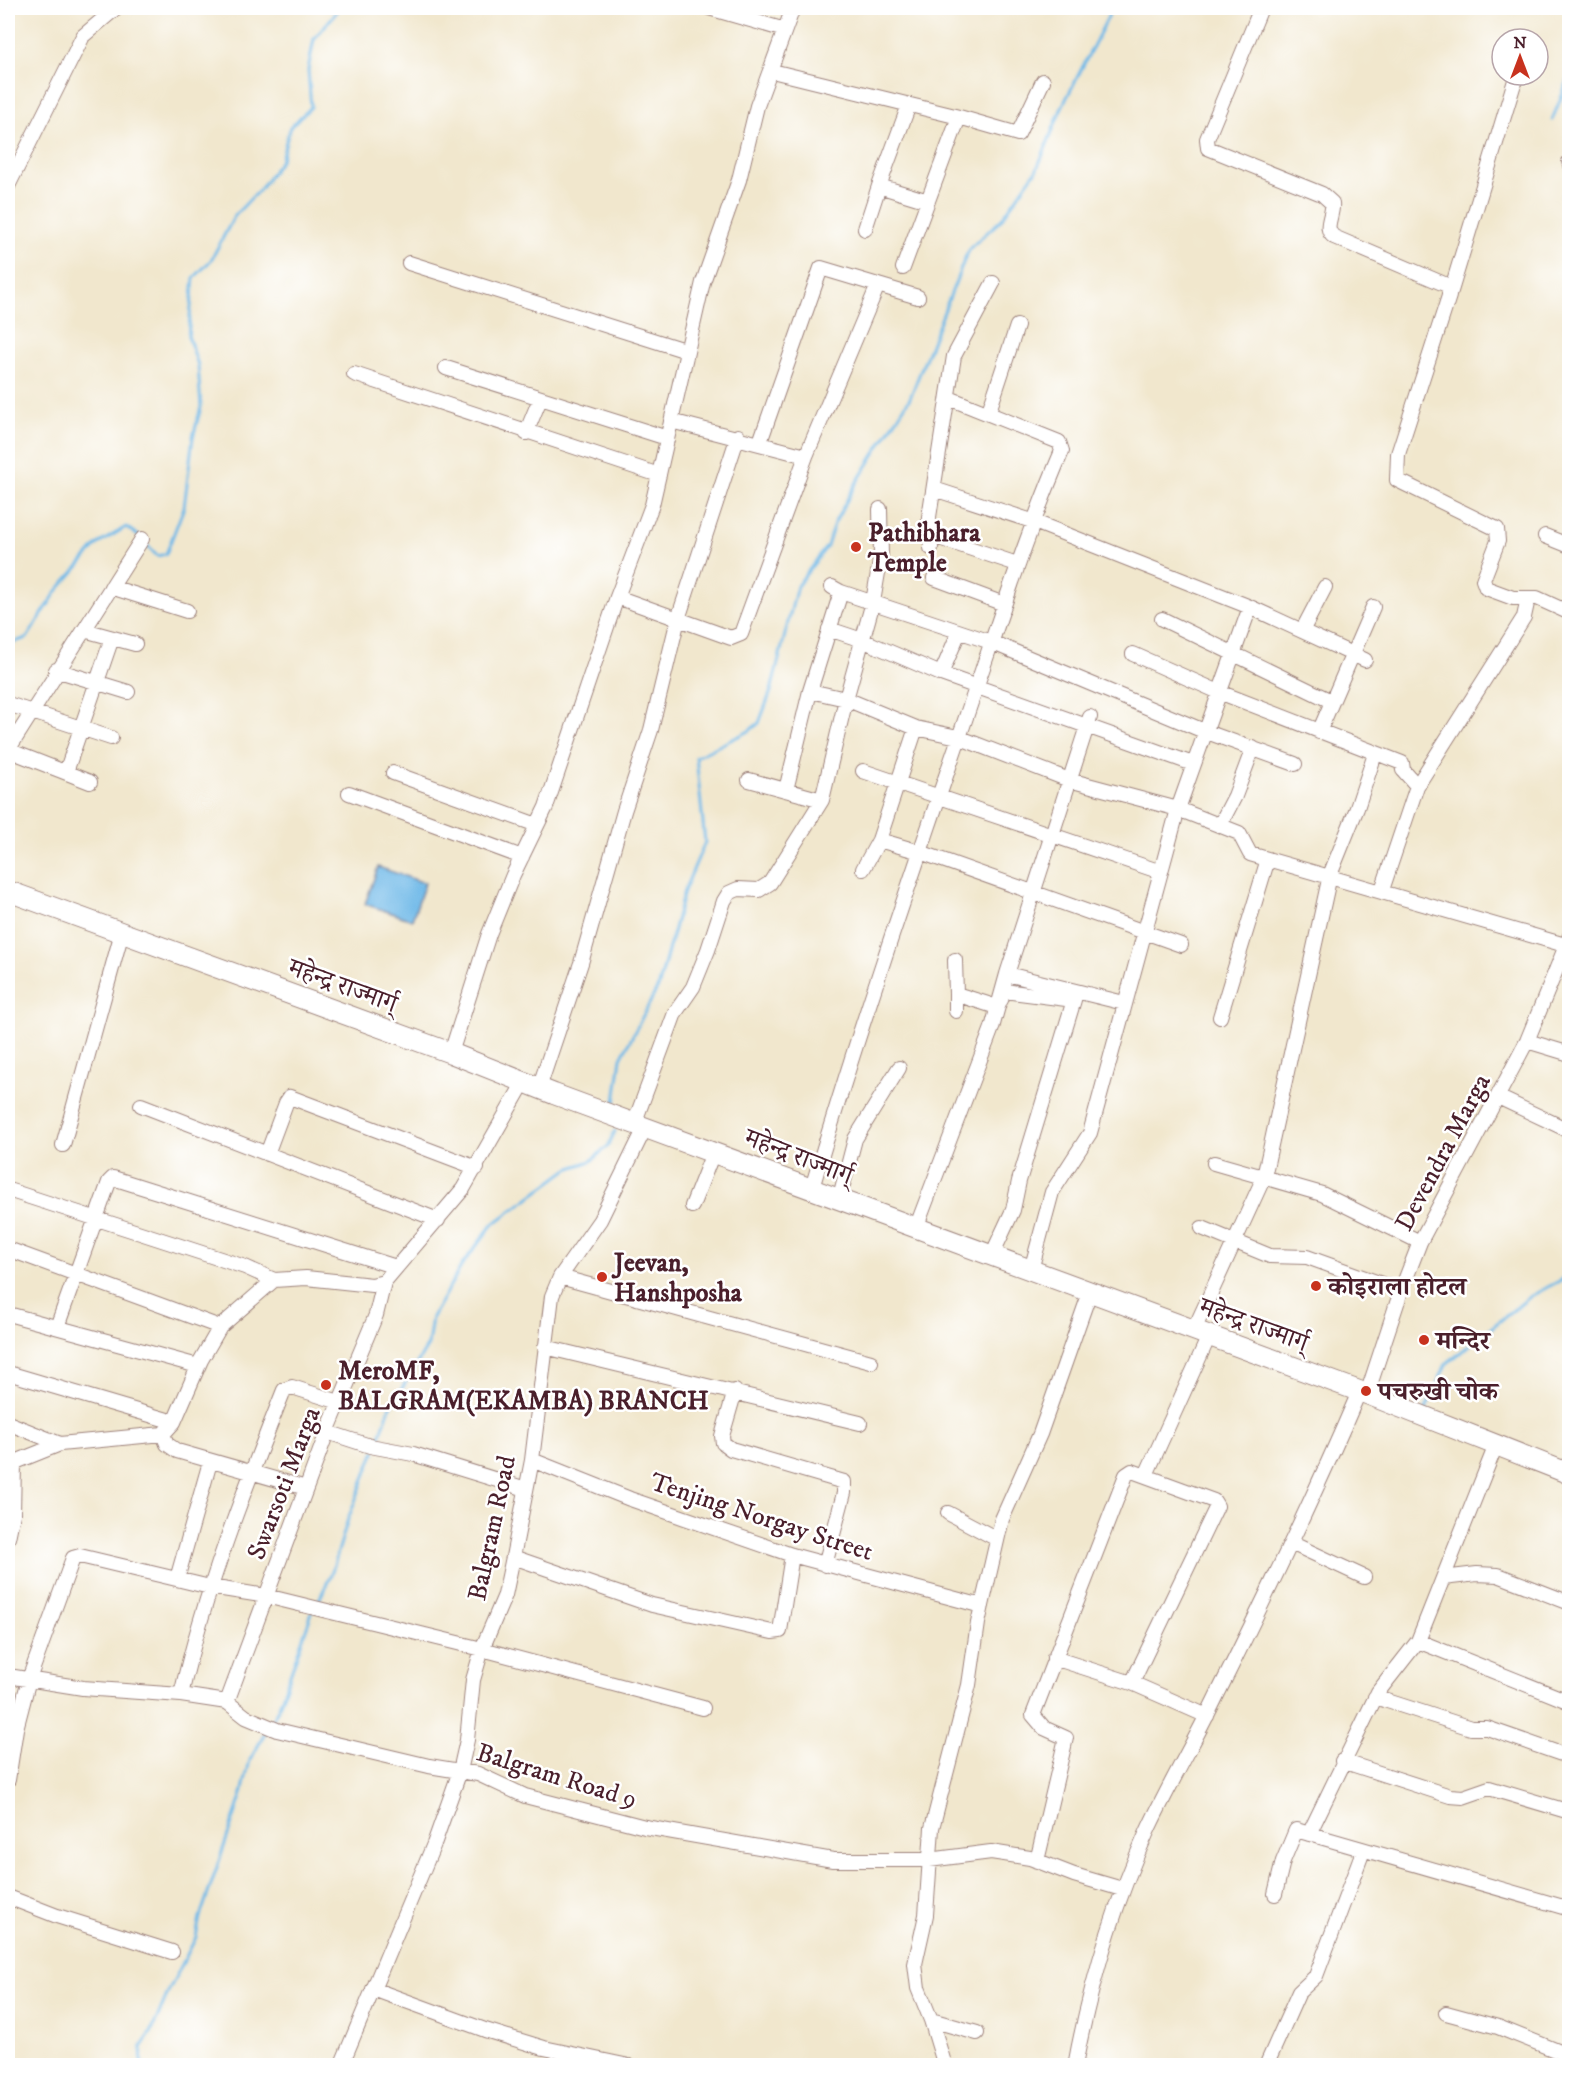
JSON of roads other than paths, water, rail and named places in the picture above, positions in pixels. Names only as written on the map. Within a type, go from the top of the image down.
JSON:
[{"type":"highway","name":"महेन्द्र राज्मार्ग्","points":[[9,897],[122,933],[451,1053],[991,1257],[1363,1393],[1569,1473]]},
{"type":"street","points":[[8,186],[83,36],[116,8]]},
{"type":"street","points":[[709,8],[785,30]]},
{"type":"street","points":[[451,1053],[489,934],[556,779],[616,597],[652,505],[703,282],[739,180],[757,106],[772,71],[793,8]]},
{"type":"street","points":[[1261,8],[1207,139],[1208,148],[1329,198],[1333,210],[1329,230],[1334,237],[1444,282],[1450,291]]},
{"type":"street","points":[[772,71],[1017,134],[1043,81]]},
{"type":"street","points":[[1513,87],[1398,454],[1395,476],[1399,483],[1497,529],[1498,541],[1485,574],[1484,585],[1504,596],[1528,600],[1536,598],[1569,613]]},
{"type":"street","points":[[865,229],[909,105]]},
{"type":"street","points":[[903,268],[958,117]]},
{"type":"street","points":[[879,186],[928,201]]},
{"type":"street","points":[[409,263],[687,351]]},
{"type":"street","points":[[760,442],[821,268],[918,297]]},
{"type":"street","points":[[993,283],[954,356],[929,517],[931,542],[1017,564]]},
{"type":"street","points":[[616,597],[731,638],[741,634],[806,456],[878,285]]},
{"type":"street","points":[[988,414],[1017,326]]},
{"type":"street","points":[[446,368],[668,438]]},
{"type":"street","points":[[354,374],[526,433],[659,475]]},
{"type":"street","points":[[812,1188],[958,737],[1032,521],[1062,451],[1062,445],[949,398]]},
{"type":"street","points":[[526,433],[540,399]]},
{"type":"street","points":[[671,421],[738,436],[806,456]]},
{"type":"street","points":[[8,1190],[245,1267],[274,1280],[306,1278],[372,1285],[384,1282],[438,1220],[477,1168],[532,1085],[584,952],[624,811],[651,730],[678,620],[738,436]]},
{"type":"street","points":[[934,489],[1032,521],[1250,607],[1365,660]]},
{"type":"street","name":"Balgram Road","points":[[340,2066],[434,1845],[460,1771],[467,1740],[473,1680],[482,1649],[505,1595],[532,1460],[552,1296],[560,1277],[600,1220],[640,1126],[675,1013],[693,987],[724,901],[729,893],[738,889],[759,890],[770,883],[822,800],[846,699],[873,602],[881,555],[880,509]]},
{"type":"street","points":[[1545,536],[1569,546]]},
{"type":"street","points":[[90,782],[8,750],[56,670],[142,539]]},
{"type":"street","points":[[934,578],[1004,604]]},
{"type":"street","points":[[111,586],[187,611]]},
{"type":"street","points":[[1302,631],[1325,587]]},
{"type":"street","points":[[786,790],[810,691],[829,629],[836,589],[991,642],[1204,731],[1295,764]]},
{"type":"street","points":[[1382,890],[1417,786],[1524,617],[1528,600]]},
{"type":"street","points":[[1031,1270],[1052,1192],[1090,1133],[1178,809],[1250,607]]},
{"type":"street","points":[[1319,732],[1350,655],[1374,607]]},
{"type":"street","points":[[1162,619],[1331,701]]},
{"type":"street","points":[[829,629],[862,640],[941,674],[1088,722],[1193,764]]},
{"type":"street","points":[[84,630],[135,644]]},
{"type":"street","points":[[941,674],[959,632]]},
{"type":"street","points":[[66,772],[112,638]]},
{"type":"street","points":[[1132,654],[1219,692],[1402,763],[1403,770],[1417,786]]},
{"type":"street","points":[[56,670],[128,692]]},
{"type":"street","points":[[810,691],[846,699],[916,728],[958,737],[1069,780],[1178,809],[1239,833],[1250,854],[1567,941]]},
{"type":"street","points":[[8,705],[111,738]]},
{"type":"street","points":[[993,1028],[1007,974],[1088,722]]},
{"type":"street","points":[[863,869],[879,840],[916,728]]},
{"type":"street","points":[[1220,825],[1235,796],[1252,748]]},
{"type":"street","points":[[1146,1475],[1234,1242],[1264,1177],[1330,875],[1375,754]]},
{"type":"street","points":[[862,771],[939,795],[1161,873]]},
{"type":"street","points":[[393,773],[537,825]]},
{"type":"street","points":[[749,780],[822,800]]},
{"type":"street","points":[[349,794],[522,857]]},
{"type":"street","points":[[879,840],[920,852],[1181,945]]},
{"type":"street","points":[[1220,1017],[1268,859]]},
{"type":"street","points":[[63,1145],[122,933]]},
{"type":"street","name":"Devendra Marga","points":[[1075,2066],[1092,1983],[1122,1889],[1147,1830],[1207,1716],[1363,1393],[1420,1242],[1527,1041],[1567,941]]},
{"type":"street","points":[[955,960],[956,1011]]},
{"type":"street","points":[[1007,974],[1124,1003]]},
{"type":"street","points":[[916,1228],[993,1028],[1004,991],[1074,1000],[1019,1181],[1013,1210],[991,1257]]},
{"type":"street","points":[[956,994],[997,1007]]},
{"type":"street","points":[[1527,1041],[1569,1054]]},
{"type":"street","points":[[839,1200],[855,1139],[899,1068]]},
{"type":"street","points":[[267,1154],[290,1097],[477,1168]]},
{"type":"street","points":[[1498,1097],[1569,1131]]},
{"type":"street","points":[[141,1105],[438,1220]]},
{"type":"street","points":[[692,1206],[713,1153]]},
{"type":"street","points":[[1214,1163],[1322,1194],[1420,1242]]},
{"type":"street","points":[[57,1327],[109,1182],[113,1178],[396,1268]]},
{"type":"street","points":[[1202,1228],[1270,1256],[1308,1257],[1401,1291]]},
{"type":"street","points":[[8,1249],[220,1328]]},
{"type":"street","points":[[560,1277],[871,1362]]},
{"type":"street","points":[[8,1538],[13,1514],[11,1464],[60,1444],[163,1434],[174,1422],[198,1366],[220,1328],[274,1280]]},
{"type":"street","name":"Swarsoti Marga","points":[[227,1702],[327,1432],[376,1315],[384,1282]]},
{"type":"street","points":[[945,2066],[931,2020],[918,1988],[915,1964],[926,1915],[932,1828],[969,1685],[982,1606],[1002,1519],[1040,1434],[1090,1292]]},
{"type":"street","points":[[8,1314],[198,1366]]},
{"type":"street","points":[[545,1347],[860,1423]]},
{"type":"street","points":[[8,1373],[174,1422]]},
{"type":"street","points":[[181,1695],[195,1634],[210,1587],[284,1390],[287,1387],[339,1402]]},
{"type":"street","points":[[735,1391],[722,1436],[723,1443],[741,1452],[844,1482],[844,1493],[825,1565]]},
{"type":"street","points":[[8,1423],[60,1444]]},
{"type":"street","points":[[327,1432],[376,1447],[413,1454],[526,1489]]},
{"type":"street","points":[[163,1434],[167,1444],[177,1451],[306,1488]]},
{"type":"street","points":[[1309,1834],[1342,1761],[1375,1697],[1419,1641],[1496,1445]]},
{"type":"street","name":"Tenjing Norgay Street","points":[[532,1460],[630,1499],[792,1555],[982,1606]]},
{"type":"street","points":[[177,1579],[210,1462]]},
{"type":"street","points":[[1038,1861],[1066,1738],[1044,1728],[1033,1715],[1126,1475],[1132,1471],[1214,1501],[1217,1509],[1132,1683]]},
{"type":"street","points":[[948,1513],[997,1539]]},
{"type":"street","points":[[1291,1543],[1364,1577]]},
{"type":"street","points":[[513,1557],[652,1605],[771,1632],[780,1630],[792,1555]]},
{"type":"street","points":[[8,1780],[16,1729],[29,1679],[73,1558],[80,1556],[210,1587],[266,1596],[482,1649],[703,1708]]},
{"type":"street","points":[[1443,1578],[1498,1575],[1569,1603]]},
{"type":"street","points":[[1419,1641],[1569,1702]]},
{"type":"street","points":[[1054,1658],[1132,1683],[1207,1716]]},
{"type":"street","name":"Balgram Road 9","points":[[8,1676],[83,1688],[181,1695],[227,1702],[246,1718],[277,1730],[478,1774],[525,1796],[746,1847],[833,1860],[929,1860],[991,1852],[1038,1861],[1122,1889]]},
{"type":"street","points":[[1375,1697],[1471,1728],[1487,1728],[1569,1757]]},
{"type":"street","points":[[1342,1761],[1450,1796],[1463,1797],[1489,1788],[1569,1812]]},
{"type":"street","points":[[1275,1894],[1283,1861],[1296,1830],[1569,1909]]},
{"type":"street","points":[[1266,2066],[1299,1992],[1316,1976],[1363,1851]]},
{"type":"street","points":[[8,1897],[172,1952]]},
{"type":"street","points":[[373,1989],[485,2030],[544,2048],[629,2066]]},
{"type":"street","points":[[1446,2013],[1498,2027],[1569,2056]]},
{"type":"street","points":[[931,2020],[977,2032]]},
{"type":"water","points":[[378,867],[425,883],[412,920],[365,904]]},
{"type":"waterway","points":[[144,542],[157,556],[166,554],[184,507],[193,437],[201,407],[198,365],[188,336],[194,278],[211,260],[235,215],[262,187],[281,160],[290,127],[311,107],[308,70],[314,39],[340,8]]},
{"type":"waterway","points":[[615,1102],[621,1058],[659,985],[684,891],[705,842],[696,757],[749,731],[759,723],[771,691],[797,586],[827,546],[834,524],[855,485],[910,398],[971,247],[1001,220],[1037,169],[1062,107],[1108,17],[1110,8]]},
{"type":"waterway","points":[[1552,120],[1570,76]]},
{"type":"waterway","points":[[8,644],[27,638],[57,591],[98,544],[126,527],[140,537]]},
{"type":"waterway","points":[[378,1442],[389,1410],[428,1345],[432,1317],[462,1265],[492,1225],[568,1169],[591,1161],[608,1146],[615,1131]]},
{"type":"waterway","points":[[1425,1411],[1446,1364],[1531,1296],[1563,1279],[1570,1269]]},
{"type":"waterway","points":[[317,1604],[331,1575],[348,1519],[375,1451]]},
{"type":"waterway","points":[[270,1724],[278,1709],[312,1612]]},
{"type":"waterway","points":[[141,2066],[142,2046],[151,2033],[169,1990],[196,1937],[200,1917],[242,1794],[250,1760],[267,1730]]},
{"type":"place","name":"Pathibhara Temple","points":[[856,547]]},
{"type":"place","name":"Jeevan, Hanshposha","points":[[602,1277]]},
{"type":"place","name":"कोइराला होटल","points":[[1316,1286]]},
{"type":"place","name":"मन्दिर","points":[[1424,1340]]},
{"type":"place","name":"MeroMF, BALGRAM(EKAMBA) BRANCH","points":[[326,1385]]},
{"type":"place","name":"पचरुखी चोक","points":[[1366,1391]]}]
